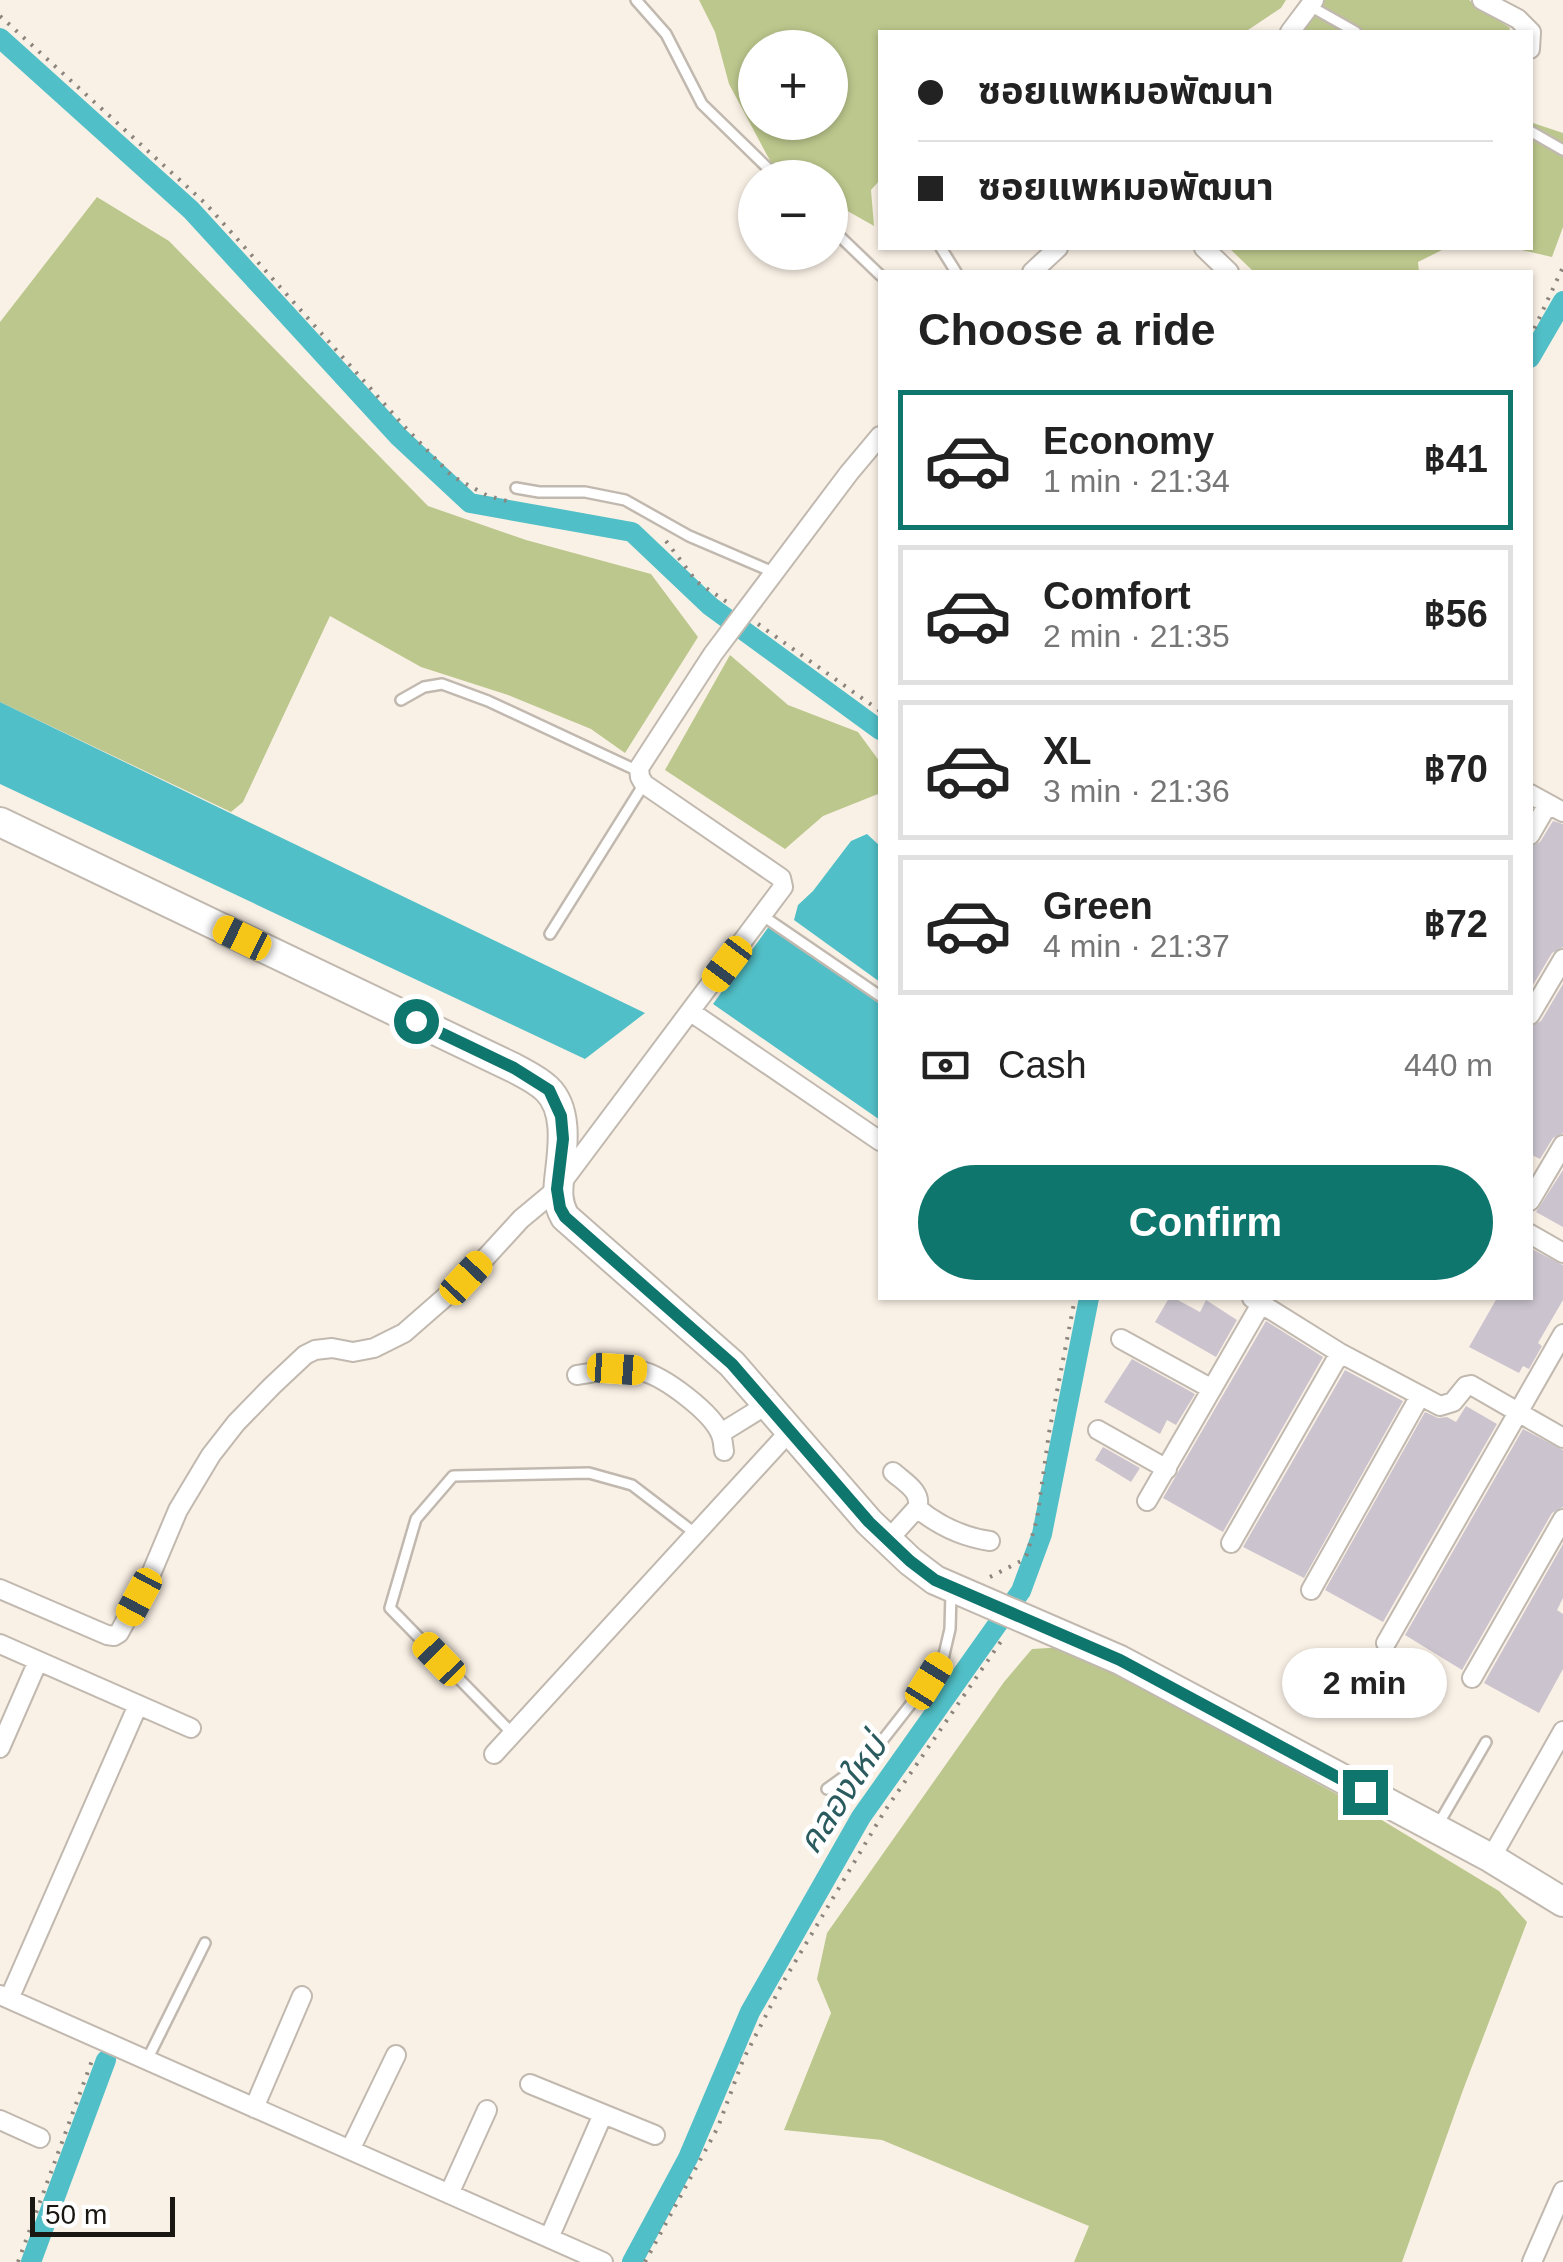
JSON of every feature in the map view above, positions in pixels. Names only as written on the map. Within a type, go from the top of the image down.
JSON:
[{"type":"street","points":[[1482,0],[1518,19],[1529,30]]},
{"type":"street","points":[[1292,30],[1312,3]]},
{"type":"street","points":[[1034,270],[1056,250]]},
{"type":"street","points":[[1206,250],[1227,270]]},
{"type":"street","points":[[0,1589],[107,1635],[119,1633],[152,1574],[178,1510],[211,1454],[236,1422],[305,1355],[332,1348],[354,1352],[374,1348],[404,1334],[557,1189],[781,892],[780,878],[641,777],[713,654],[878,438]]},
{"type":"street","points":[[1533,796],[1556,808],[1533,832]]},
{"type":"street","points":[[0,822],[514,1068],[549,1090],[561,1116],[563,1139],[557,1189],[565,1217],[732,1364],[869,1522],[935,1580],[991,1604],[1016,1624],[1120,1660],[1490,1858],[1563,1902]]},
{"type":"street","points":[[1533,1010],[1563,959]]},
{"type":"street","points":[[691,1012],[878,1140]]},
{"type":"street","points":[[1533,1196],[1563,1145]]},
{"type":"street","points":[[1533,1236],[1563,1253]]},
{"type":"street","points":[[1146,1501],[1212,1389],[1257,1301],[1340,1353],[1440,1406],[1453,1402],[1466,1386],[1471,1386],[1563,1438]]},
{"type":"street","points":[[1386,1643],[1563,1334]]},
{"type":"street","points":[[1121,1339],[1212,1389]]},
{"type":"street","points":[[1231,1543],[1340,1353]]},
{"type":"street","points":[[577,1375],[617,1369],[648,1373],[708,1415],[722,1442],[765,1401]]},
{"type":"street","points":[[1311,1590],[1420,1396]]},
{"type":"street","points":[[1098,1430],[1167,1468]]},
{"type":"street","points":[[494,1754],[790,1432]]},
{"type":"street","points":[[888,1540],[920,1502],[918,1495],[893,1472]]},
{"type":"street","points":[[917,1508],[953,1531],[990,1542]]},
{"type":"street","points":[[1472,1678],[1563,1519]]},
{"type":"street","points":[[0,1644],[191,1728]]},
{"type":"street","points":[[0,1748],[38,1661]]},
{"type":"street","points":[[138,1705],[4,1997],[603,2262]]},
{"type":"street","points":[[1490,1858],[1563,1731]]},
{"type":"street","points":[[254,2108],[302,1996]]},
{"type":"street","points":[[350,2150],[396,2055]]},
{"type":"street","points":[[530,2084],[655,2135]]},
{"type":"street","points":[[449,2194],[487,2110]]},
{"type":"street","points":[[549,2238],[603,2114]]},
{"type":"street","points":[[0,2120],[40,2138]]},
{"type":"street","points":[[1532,2262],[1563,2190]]},
{"type":"lane","points":[[636,0],[666,34],[702,104],[760,160]]},
{"type":"lane","points":[[1312,3],[1353,30]]},
{"type":"lane","points":[[1533,133],[1563,150]]},
{"type":"lane","points":[[848,244],[878,273]]},
{"type":"lane","points":[[516,488],[585,492],[625,500],[689,536],[776,573]]},
{"type":"lane","points":[[401,700],[424,687],[442,684],[488,701],[641,777],[550,934]]},
{"type":"lane","points":[[763,916],[878,995]]},
{"type":"lane","points":[[513,1734],[390,1608],[416,1518],[453,1476],[589,1474],[632,1485],[696,1534]]},
{"type":"lane","points":[[827,1789],[867,1760],[936,1670],[950,1629],[956,1589]]},
{"type":"lane","points":[[1435,1830],[1486,1742]]},
{"type":"lane","points":[[147,2060],[205,1943]]},
{"type":"path","points":[[0,16],[206,204],[452,476],[488,496],[520,503]]},
{"type":"path","points":[[1533,332],[1563,267]]},
{"type":"path","points":[[666,541],[697,582],[878,710]]},
{"type":"path","points":[[956,1589],[1027,1554],[1038,1519],[1049,1433],[1075,1300]]},
{"type":"path","points":[[645,2262],[718,2126],[742,2060],[782,1984],[884,1812],[1016,1624]]},
{"type":"path","points":[[18,2262],[97,2047]]},
{"type":"green space","points":[[699,0],[1286,0],[1281,8],[1248,30],[878,30],[878,182],[871,190],[874,226],[848,211],[848,160],[770,160],[759,140],[848,140],[848,30],[738,30],[738,101],[729,84],[715,32]]},
{"type":"green space","points":[[1321,0],[1469,0],[1510,28],[1510,30],[1303,30]]},
{"type":"green space","points":[[1533,123],[1563,133],[1563,227],[1552,257],[1522,250],[1533,250]]},
{"type":"green space","points":[[97,197],[169,241],[428,506],[526,540],[651,574],[698,637],[625,753],[591,729],[508,695],[421,667],[330,616],[243,802],[231,812],[0,702],[0,322]]},
{"type":"green space","points":[[1231,250],[1442,250],[1418,262],[1419,270],[1252,270]]},
{"type":"green space","points":[[730,655],[788,705],[858,732],[878,759],[878,794],[823,816],[785,849],[665,770]]},
{"type":"green space","points":[[1065,1647],[1357,1805],[1499,1891],[1527,1922],[1402,2262],[1074,2262],[1089,2226],[882,2140],[784,2130],[831,2013],[817,1979],[827,1933],[1004,1682],[1032,1649]]},
{"type":"water","points":[[0,702],[645,1013],[585,1059],[0,784]]},
{"type":"water","points":[[867,834],[878,844],[878,981],[794,920],[798,905],[851,841]]},
{"type":"water","points":[[770,925],[878,1003],[878,1119],[713,1004]]},
{"type":"building","points":[[1553,821],[1563,824],[1563,947],[1552,953],[1533,985],[1533,846],[1540,842]]},
{"type":"building","points":[[1563,984],[1563,1133],[1553,1138],[1540,1159],[1533,1156],[1533,1025],[1541,1021]]},
{"type":"building","points":[[1563,1170],[1563,1227],[1536,1212]]},
{"type":"building","points":[[1533,1250],[1563,1265],[1563,1300],[1538,1343],[1542,1346],[1529,1369],[1523,1366],[1519,1373],[1469,1347],[1496,1300],[1533,1300]]},
{"type":"building","points":[[1168,1300],[1178,1300],[1200,1312],[1206,1300],[1237,1320],[1216,1357],[1155,1322]]},
{"type":"building","points":[[1266,1321],[1323,1357],[1223,1532],[1163,1498]]},
{"type":"building","points":[[1132,1359],[1195,1394],[1176,1425],[1167,1420],[1160,1434],[1104,1402]]},
{"type":"building","points":[[1345,1370],[1403,1401],[1304,1578],[1243,1547]]},
{"type":"building","points":[[1466,1406],[1497,1424],[1383,1622],[1325,1590],[1425,1412],[1456,1422]]},
{"type":"building","points":[[1523,1429],[1563,1450],[1563,1507],[1552,1513],[1462,1670],[1405,1635]]},
{"type":"building","points":[[1103,1447],[1140,1468],[1131,1482],[1095,1460]]},
{"type":"building","points":[[1563,1544],[1563,1598],[1557,1610],[1563,1614],[1563,1669],[1539,1713],[1484,1683]]},
{"type":"waterway","points":[[0,38],[191,210],[399,437],[470,503],[632,532],[710,606],[878,729]]},
{"type":"waterway","name":"คลองใหม่","points":[[1533,353],[1563,301]]},
{"type":"waterway","name":"คลองใหม่","points":[[632,2262],[688,2158],[750,2012],[861,1817],[1021,1591],[1042,1534],[1089,1300]]},
{"type":"waterway","points":[[31,2262],[106,2060]]},
{"type":"route","points":[[416,1021],[514,1068],[549,1090],[561,1116],[563,1139],[557,1189],[565,1217],[732,1364],[869,1522],[910,1561],[935,1580],[1120,1660],[1365,1792]]}]
